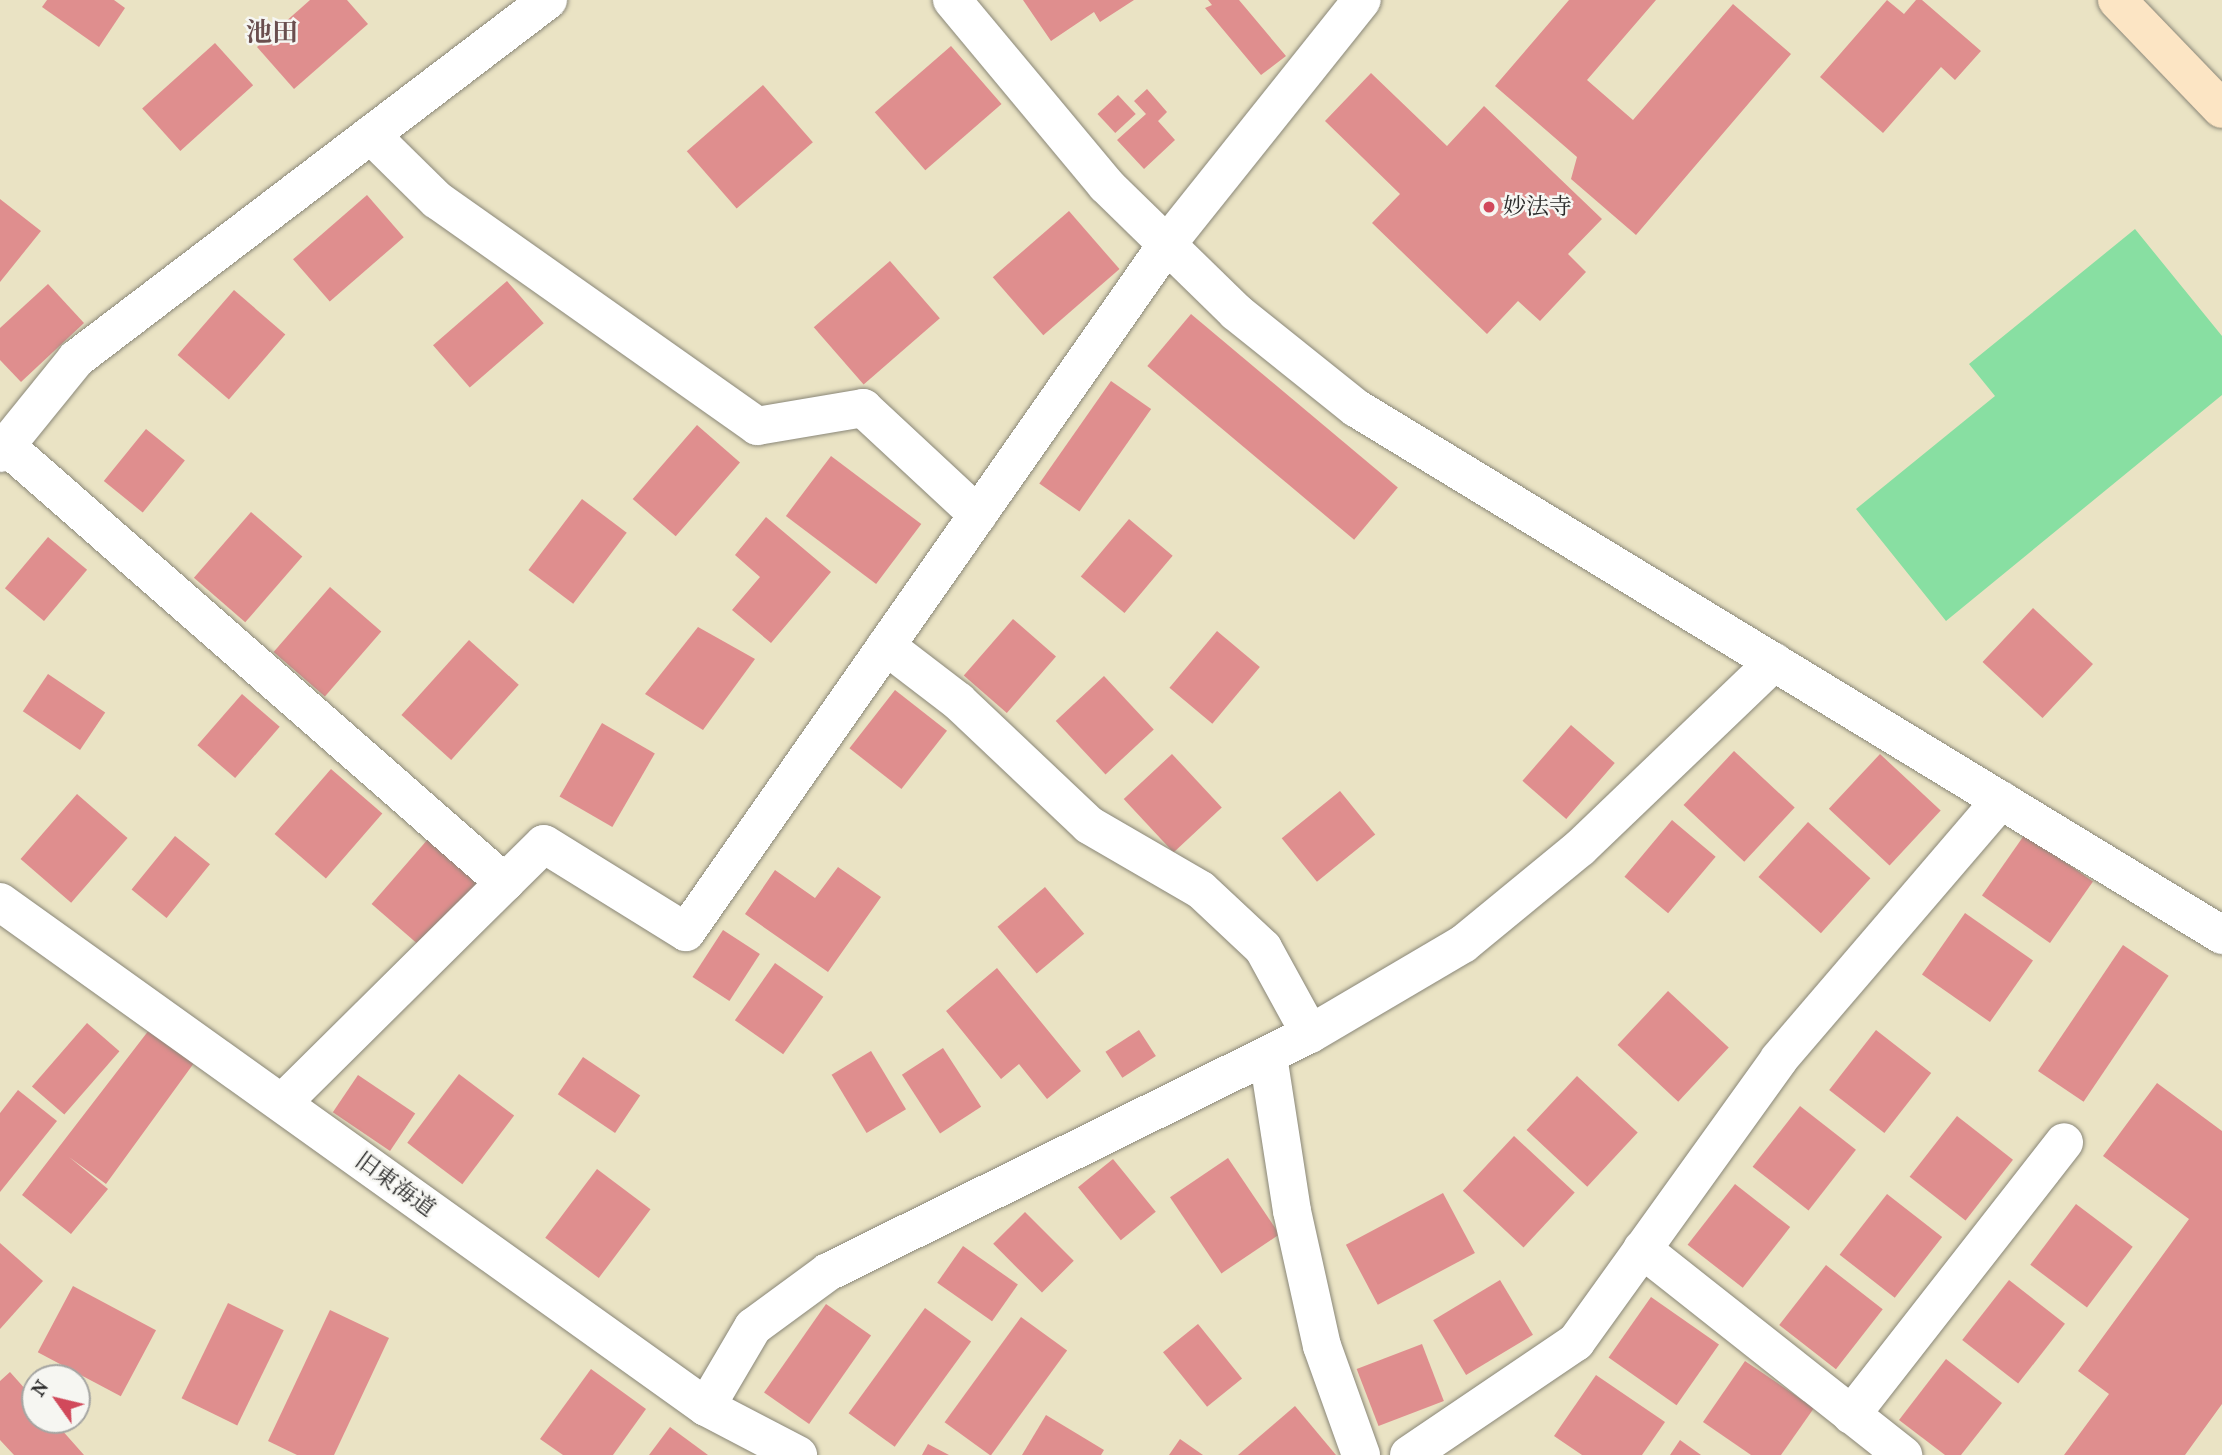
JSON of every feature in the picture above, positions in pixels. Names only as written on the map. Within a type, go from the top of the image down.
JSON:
[{"type":"main road","points":[[2117,0],[2222,110]]},
{"type":"street","points":[[505,883],[3,449],[76,359],[548,0]]},
{"type":"street","points":[[952,0],[1106,185],[1236,312],[1356,408],[2222,935]]},
{"type":"street","points":[[282,1103],[544,844],[686,932],[1167,244],[1362,0]]},
{"type":"street","points":[[371,135],[437,200],[757,426],[863,408],[978,515]]},
{"type":"street","points":[[886,646],[958,701],[1089,825],[1201,890],[1264,948],[1310,1034]]},
{"type":"street","points":[[706,1407],[753,1327],[828,1272],[1268,1056],[1463,944],[1580,848],[1774,662]]},
{"type":"street","points":[[1409,1455],[1576,1342],[1779,1059],[2001,800]]},
{"type":"street","name":"旧東海道","points":[[0,902],[706,1407],[752,1444],[798,1455]]},
{"type":"street","points":[[1268,1056],[1292,1211],[1319,1332],[1361,1455]]},
{"type":"street","points":[[1851,1415],[2064,1142]]},
{"type":"street","points":[[1642,1249],[1851,1415],[1892,1451]]},
{"type":"green space","points":[[2135,229],[2222,336],[2222,395],[1946,621],[1856,509],[1995,396],[1969,364]]},
{"type":"building","points":[[47,0],[114,0],[125,8],[99,47],[42,7]]},
{"type":"building","points":[[310,0],[347,0],[368,24],[294,89],[257,47]]},
{"type":"building","points":[[1023,0],[1134,0],[1100,22],[1094,12],[1051,41]]},
{"type":"building","points":[[1208,0],[1239,0],[1286,56],[1261,75],[1205,8],[1212,5]]},
{"type":"building","points":[[1569,0],[1656,0],[1587,80],[1633,120],[1733,4],[1791,54],[1636,235],[1571,179],[1577,157],[1495,86]]},
{"type":"building","points":[[1887,0],[1904,14],[1916,0],[1922,0],[1981,51],[1955,80],[1941,67],[1883,133],[1820,77]]},
{"type":"building","points":[[215,43],[253,85],[180,151],[142,109]]},
{"type":"building","points":[[951,46],[1002,104],[925,170],[875,112]]},
{"type":"building","name":"妙法寺","points":[[1371,73],[1447,146],[1484,106],[1602,219],[1568,254],[1586,272],[1540,321],[1518,301],[1487,334],[1372,223],[1400,194],[1325,121]]},
{"type":"building","points":[[763,85],[813,142],[737,209],[687,151]]},
{"type":"building","points":[[1147,89],[1167,112],[1158,121],[1175,140],[1144,169],[1117,140],[1146,114],[1134,101]]},
{"type":"building","points":[[1118,95],[1136,114],[1115,133],[1098,114]]},
{"type":"building","points":[[367,195],[404,237],[330,302],[293,259]]},
{"type":"building","points":[[0,199],[41,231],[0,282]]},
{"type":"building","points":[[1069,211],[1120,269],[1043,335],[993,277]]},
{"type":"building","points":[[890,261],[940,318],[864,385],[814,327]]},
{"type":"building","points":[[507,281],[544,323],[470,388],[433,345]]},
{"type":"building","points":[[48,284],[84,323],[21,382],[0,360],[0,328]]},
{"type":"building","points":[[234,290],[285,335],[229,400],[178,355]]},
{"type":"building","points":[[1191,314],[1398,488],[1354,540],[1147,366]]},
{"type":"building","points":[[1111,381],[1151,409],[1079,511],[1039,483]]},
{"type":"building","points":[[697,425],[740,462],[676,536],[633,499]]},
{"type":"building","points":[[146,429],[185,460],[143,513],[104,481]]},
{"type":"building","points":[[831,456],[921,524],[876,584],[786,516]]},
{"type":"building","points":[[582,499],[627,533],[573,604],[528,570]]},
{"type":"building","points":[[251,512],[302,557],[245,622],[194,578]]},
{"type":"building","points":[[766,517],[831,572],[771,643],[732,610],[760,577],[735,555]]},
{"type":"building","points":[[1129,519],[1173,556],[1124,613],[1081,576]]},
{"type":"building","points":[[48,537],[87,570],[44,621],[5,588]]},
{"type":"building","points":[[330,587],[381,632],[325,697],[274,652]]},
{"type":"building","points":[[2033,608],[2093,664],[2043,718],[1983,662]]},
{"type":"building","points":[[1013,619],[1056,656],[1007,713],[964,676]]},
{"type":"building","points":[[698,627],[755,659],[703,730],[645,694]]},
{"type":"building","points":[[1217,631],[1260,667],[1212,724],[1169,688]]},
{"type":"building","points":[[469,640],[519,685],[451,760],[401,715]]},
{"type":"building","points":[[48,674],[105,713],[80,750],[23,711]]},
{"type":"building","points":[[1104,676],[1154,729],[1106,774],[1056,721]]},
{"type":"building","points":[[895,690],[947,731],[901,789],[849,748]]},
{"type":"building","points":[[242,694],[280,727],[235,778],[197,745]]},
{"type":"building","points":[[602,723],[655,754],[612,827],[560,797]]},
{"type":"building","points":[[1571,725],[1615,763],[1566,819],[1522,781]]},
{"type":"building","points":[[1734,751],[1795,808],[1744,862],[1684,805]]},
{"type":"building","points":[[1172,754],[1222,807],[1174,852],[1124,799]]},
{"type":"building","points":[[1880,754],[1941,811],[1890,865],[1829,809]]},
{"type":"building","points":[[331,769],[382,814],[326,879],[275,834]]},
{"type":"building","points":[[1340,791],[1375,835],[1317,882],[1282,838]]},
{"type":"building","points":[[77,794],[128,838],[71,903],[21,859]]},
{"type":"building","points":[[1672,820],[1716,857],[1668,913],[1624,877]]},
{"type":"building","points":[[1808,822],[1870,878],[1821,933],[1758,877]]},
{"type":"building","points":[[2025,834],[2093,882],[2050,943],[1982,895]]},
{"type":"building","points":[[175,836],[210,864],[167,918],[132,890]]},
{"type":"building","points":[[428,839],[479,884],[423,949],[372,904]]},
{"type":"building","points":[[838,867],[881,897],[828,972],[745,914],[775,870],[815,898]]},
{"type":"building","points":[[1045,887],[1084,934],[1037,974],[998,927]]},
{"type":"building","points":[[1965,913],[2033,961],[1990,1022],[1922,974]]},
{"type":"building","points":[[723,930],[760,954],[729,1001],[693,977]]},
{"type":"building","points":[[2123,945],[2169,976],[2084,1102],[2038,1071]]},
{"type":"building","points":[[775,963],[823,997],[783,1054],[735,1020]]},
{"type":"building","points":[[997,968],[1081,1071],[1047,1099],[1019,1064],[1001,1079],[946,1011]]},
{"type":"building","points":[[1668,991],[1729,1048],[1678,1102],[1618,1045]]},
{"type":"building","points":[[87,1023],[119,1051],[64,1115],[32,1086]]},
{"type":"building","points":[[149,1030],[194,1063],[106,1184],[69,1157],[108,1189],[71,1234],[22,1195]]},
{"type":"building","points":[[1139,1030],[1156,1056],[1122,1078],[1105,1052]]},
{"type":"building","points":[[1876,1030],[1931,1073],[1884,1133],[1829,1090]]},
{"type":"building","points":[[943,1048],[981,1107],[940,1133],[902,1075]]},
{"type":"building","points":[[871,1051],[906,1109],[867,1133],[832,1075]]},
{"type":"building","points":[[583,1057],[640,1096],[615,1133],[558,1094]]},
{"type":"building","points":[[459,1074],[514,1116],[462,1184],[407,1143]]},
{"type":"building","points":[[358,1075],[415,1114],[390,1151],[333,1112]]},
{"type":"building","points":[[1577,1076],[1638,1133],[1587,1187],[1527,1130]]},
{"type":"building","points":[[2157,1083],[2222,1131],[2222,1404],[2185,1455],[2064,1455],[2109,1394],[2078,1371],[2189,1219],[2103,1156]]},
{"type":"building","points":[[18,1090],[57,1121],[0,1192],[0,1113]]},
{"type":"building","points":[[1800,1106],[1856,1150],[1809,1210],[1753,1167]]},
{"type":"building","points":[[1957,1116],[2013,1160],[1966,1220],[1910,1177]]},
{"type":"building","points":[[1514,1136],[1575,1193],[1524,1247],[1463,1191]]},
{"type":"building","points":[[1228,1158],[1279,1234],[1221,1273],[1170,1197]]},
{"type":"building","points":[[1113,1159],[1156,1212],[1121,1240],[1078,1187]]},
{"type":"building","points":[[597,1169],[651,1209],[599,1278],[545,1238]]},
{"type":"building","points":[[1735,1184],[1790,1227],[1743,1288],[1688,1245]]},
{"type":"building","points":[[1443,1193],[1475,1253],[1378,1305],[1346,1245]]},
{"type":"building","points":[[1887,1194],[1942,1237],[1895,1298],[1840,1255]]},
{"type":"building","points":[[2076,1204],[2133,1247],[2087,1307],[2030,1265]]},
{"type":"building","points":[[1025,1212],[1074,1261],[1042,1293],[993,1244]]},
{"type":"building","points":[[0,1243],[43,1281],[0,1329]]},
{"type":"building","points":[[963,1246],[1018,1284],[992,1321],[937,1283]]},
{"type":"building","points":[[1826,1265],[1883,1309],[1836,1369],[1779,1325]]},
{"type":"building","points":[[1500,1280],[1533,1335],[1466,1375],[1433,1320]]},
{"type":"building","points":[[2009,1280],[2065,1324],[2018,1384],[1962,1340]]},
{"type":"building","points":[[73,1286],[156,1330],[121,1396],[91,1381],[91,1364],[60,1364],[38,1352]]},
{"type":"building","points":[[1651,1297],[1719,1345],[1677,1405],[1609,1358]]},
{"type":"building","points":[[228,1303],[284,1330],[237,1425],[182,1398]]},
{"type":"building","points":[[826,1304],[871,1336],[809,1424],[764,1392]]},
{"type":"building","points":[[925,1308],[971,1342],[895,1447],[849,1413]]},
{"type":"building","points":[[330,1310],[389,1338],[334,1455],[297,1455],[268,1441]]},
{"type":"building","points":[[1021,1317],[1067,1351],[991,1455],[945,1422]]},
{"type":"building","points":[[1198,1324],[1242,1378],[1207,1407],[1163,1352]]},
{"type":"building","points":[[1422,1344],[1444,1401],[1379,1426],[1357,1369]]},
{"type":"building","points":[[1946,1359],[2002,1403],[1961,1455],[1945,1455],[1899,1420]]},
{"type":"building","points":[[1745,1361],[1814,1408],[1781,1455],[1751,1455],[1703,1422]]},
{"type":"building","points":[[591,1369],[646,1409],[613,1455],[563,1455],[540,1439]]},
{"type":"building","points":[[10,1372],[21,1384],[21,1434],[65,1434],[84,1455],[14,1455],[0,1440],[0,1381]]},
{"type":"building","points":[[1596,1375],[1665,1422],[1642,1455],[1582,1455],[1554,1436]]},
{"type":"building","points":[[1295,1406],[1336,1455],[1238,1455]]},
{"type":"building","points":[[1046,1415],[1104,1450],[1101,1455],[1022,1455]]},
{"type":"building","points":[[670,1427],[708,1455],[649,1455]]},
{"type":"building","points":[[1180,1439],[1203,1455],[1169,1455]]},
{"type":"building","points":[[1680,1440],[1701,1455],[1670,1455]]},
{"type":"building","points":[[928,1444],[949,1455],[922,1455]]},
{"type":"place","name":"妙法寺","points":[[1489,207]]},
{"type":"district","name":"池田","points":[[272,33]]}]
